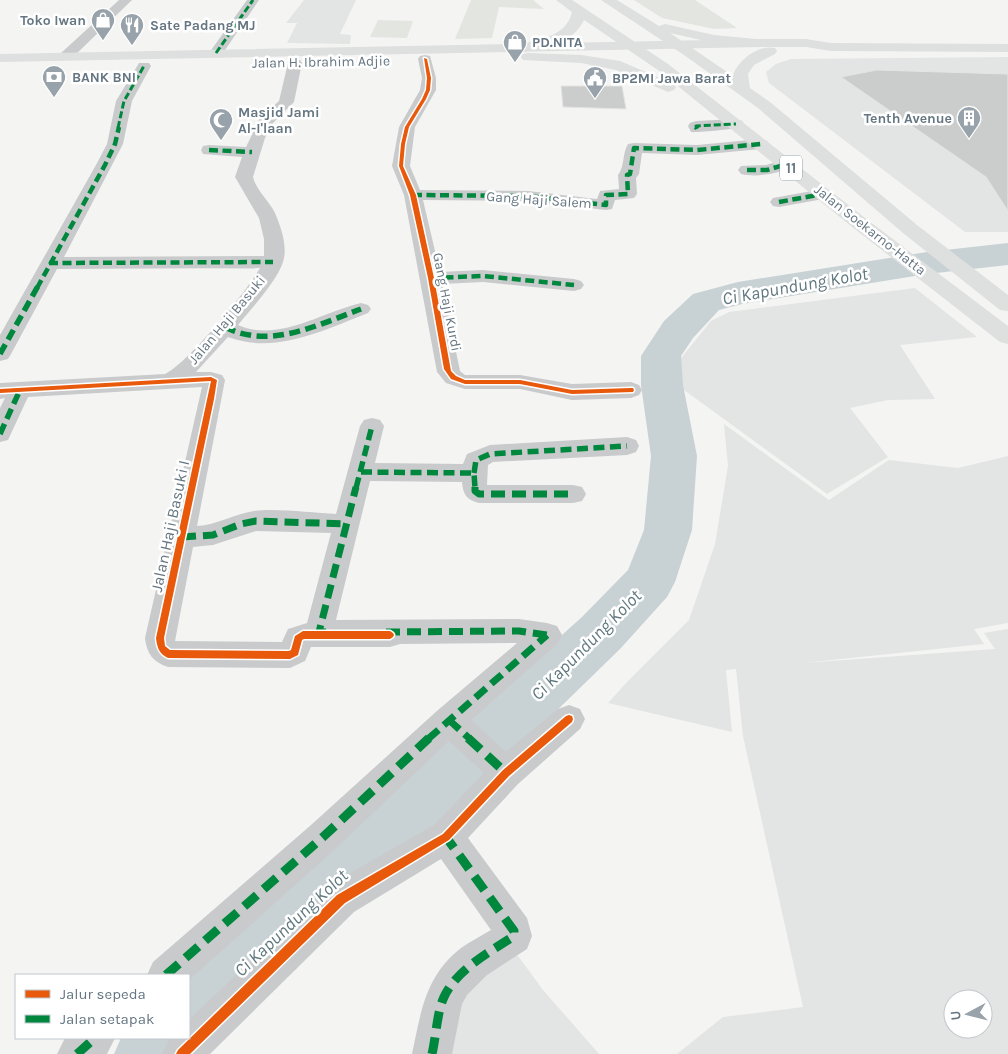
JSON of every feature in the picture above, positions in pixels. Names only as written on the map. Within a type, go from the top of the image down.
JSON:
[{"type":"main road","name":"Jalan Soekarno-Hatta","points":[[563,0],[642,53],[703,99],[1008,337]]},
{"type":"main road","name":"Jalan Soekarno-Hatta","points":[[613,3],[690,52],[795,130],[910,229],[1008,304]]},
{"type":"main road","points":[[613,3],[662,28],[686,34],[766,47],[810,51],[831,47],[1008,48]]},
{"type":"main road","points":[[526,52],[569,34],[578,24],[579,12]]},
{"type":"main road","name":"Jalan H. Ibrahim Adjie","points":[[0,70],[425,59],[628,44],[766,47]]},
{"type":"main road","name":"Jalan H. Ibrahim Adjie","points":[[0,58],[216,53],[642,53],[766,47]]},
{"type":"main road","points":[[743,91],[740,74],[746,64],[766,47]]},
{"type":"main road","points":[[526,52],[620,66],[666,86],[703,99]]},
{"type":"street","points":[[66,56],[126,0]]},
{"type":"street","points":[[216,53],[253,0]]},
{"type":"street","name":"Gang Haji Kurdi","points":[[425,59],[429,78],[428,90],[407,127],[401,166],[412,195],[431,278],[447,369],[451,376],[457,381],[520,382],[572,392],[631,390]]},
{"type":"street","name":"Jalan Haji Basuki","points":[[169,381],[179,376],[225,327],[262,280],[273,262],[274,238],[266,211],[245,181],[245,171],[266,121],[286,102],[295,62]]},
{"type":"street","points":[[0,354],[105,165],[115,144],[124,101],[144,66]]},
{"type":"street","points":[[697,129],[696,126],[736,124]]},
{"type":"street","name":"Gang Haji Salem","points":[[412,195],[528,196],[606,205],[606,195],[628,194],[626,175],[630,174],[634,148],[697,150],[761,144]]},
{"type":"street","points":[[209,150],[252,152]]},
{"type":"street","points":[[747,170],[767,170],[787,164]]},
{"type":"street","points":[[779,202],[824,194]]},
{"type":"street","points":[[49,264],[273,262]]},
{"type":"street","points":[[431,278],[483,276],[574,284]]},
{"type":"street","points":[[225,327],[252,337],[294,333],[361,309]]},
{"type":"street","name":"Jalan Haji Basuki I","points":[[10,390],[211,379],[214,383],[160,638],[161,648],[168,654],[290,655],[295,652],[298,638],[303,635],[390,635]]},
{"type":"street","points":[[0,434],[10,390]]},
{"type":"street","points":[[167,974],[453,723],[547,635],[519,632],[319,632],[372,426]]},
{"type":"street","points":[[573,494],[479,494],[475,491],[474,473],[476,460],[490,454],[627,446]]},
{"type":"street","points":[[361,472],[474,473]]},
{"type":"street","points":[[182,537],[213,535],[241,524],[256,521],[347,524]]},
{"type":"street","points":[[182,1054],[341,899],[446,837],[503,771],[569,719]]},
{"type":"street","points":[[453,723],[503,771]]},
{"type":"street","points":[[432,1054],[444,997],[454,982],[474,962],[514,936],[514,931],[446,837]]},
{"type":"street","points":[[77,1054],[94,1039]]},
{"type":"shaded area","points":[[304,0],[356,0],[340,34],[351,35],[350,44],[287,43],[297,23],[286,23]]},
{"type":"shaded area","points":[[471,0],[533,0],[544,9],[499,7],[492,38],[455,39]]},
{"type":"shaded area","points":[[634,0],[695,0],[737,28],[714,29],[662,18]]},
{"type":"shaded area","points":[[378,20],[413,21],[407,38],[370,37]]},
{"type":"shaded area","points":[[1008,57],[1008,232],[965,232],[769,83],[766,72],[776,64],[791,59]]},
{"type":"shaded area","points":[[915,288],[977,337],[900,345],[935,399],[888,400],[850,408],[888,457],[827,494],[684,390],[676,378],[677,363],[711,321],[729,312]]},
{"type":"shaded area","points":[[724,424],[829,500],[889,460],[958,468],[1008,456],[1008,623],[974,629],[984,644],[803,663],[995,649],[984,633],[1008,629],[1008,1054],[677,1054],[723,1017],[803,1007],[743,736],[736,669],[726,670],[732,732],[608,703],[689,620],[715,544],[728,466]]},
{"type":"shaded area","points":[[513,949],[543,990],[599,1054],[446,1054],[457,1000]]},
{"type":"building","name":"Tenth Avenue","points":[[877,70],[1008,74],[1008,211],[986,177],[841,77]]},
{"type":"building","name":"BP2MI Jawa Barat","points":[[561,86],[622,86],[626,109],[563,107]]},
{"type":"waterway","name":"Ci Kapundung Kolot","points":[[190,1018],[601,633],[649,582],[668,530],[674,456],[662,385],[661,356],[678,330],[706,302],[738,293],[927,263],[1008,254]]},
{"type":"waterway","name":"Ci Kapundung Kolot","points":[[151,1054],[168,1039]]},
{"type":"marked path","points":[[216,53],[253,0]]},
{"type":"marked path","points":[[0,354],[105,165],[115,144],[124,101],[144,66]]},
{"type":"marked path","points":[[697,129],[696,126],[736,124]]},
{"type":"marked path","points":[[413,195],[528,196],[606,205],[606,195],[628,194],[627,175],[630,174],[634,148],[697,150],[761,144]]},
{"type":"marked path","points":[[209,150],[252,152]]},
{"type":"marked path","points":[[747,170],[767,170],[787,164]]},
{"type":"marked path","points":[[779,202],[823,194]]},
{"type":"marked path","points":[[49,263],[273,262]]},
{"type":"marked path","points":[[431,278],[483,276],[574,285]]},
{"type":"marked path","points":[[225,327],[237,333],[247,335],[278,336],[307,329],[361,309]]},
{"type":"marked path","points":[[0,434],[20,390]]},
{"type":"marked path","points":[[326,632],[319,632],[372,426]]},
{"type":"marked path","points":[[474,473],[476,460],[490,454],[627,446]]},
{"type":"marked path","points":[[361,472],[474,473],[475,491],[479,494],[573,494]]},
{"type":"marked path","points":[[182,537],[213,535],[241,524],[256,521],[347,524]]},
{"type":"marked path","points":[[386,632],[519,631],[547,635]]},
{"type":"marked path","points":[[167,974],[323,837],[449,720],[547,635]]},
{"type":"marked path","points":[[449,720],[506,773]]},
{"type":"marked path","points":[[432,1054],[444,997],[454,982],[474,962],[514,936],[514,931],[446,837]]},
{"type":"marked path","points":[[77,1054],[94,1039]]},
{"type":"cycle path","points":[[425,59],[429,78],[428,90],[407,127],[401,166],[413,195],[431,278],[447,369],[454,378],[465,382],[520,382],[572,392],[631,390]]},
{"type":"cycle path","points":[[0,391],[214,380],[160,638],[161,647],[168,654],[290,655],[295,652],[298,638],[303,635],[390,635]]},
{"type":"cycle path","points":[[182,1054],[341,899],[446,837],[506,773],[569,719]]},
{"type":"place","name":"Toko Iwan","points":[[103,41]]},
{"type":"place","name":"Sate Padang MJ","points":[[132,46]]},
{"type":"place","name":"PD.NITA","points":[[515,63]]},
{"type":"place","name":"BANK BNI","points":[[54,98]]},
{"type":"place","name":"BP2MI Jawa Barat","points":[[595,99]]},
{"type":"place","name":"Tenth Avenue","points":[[969,139]]},
{"type":"place","name":"Masjid Jami Al-I'laan","points":[[221,141]]}]
